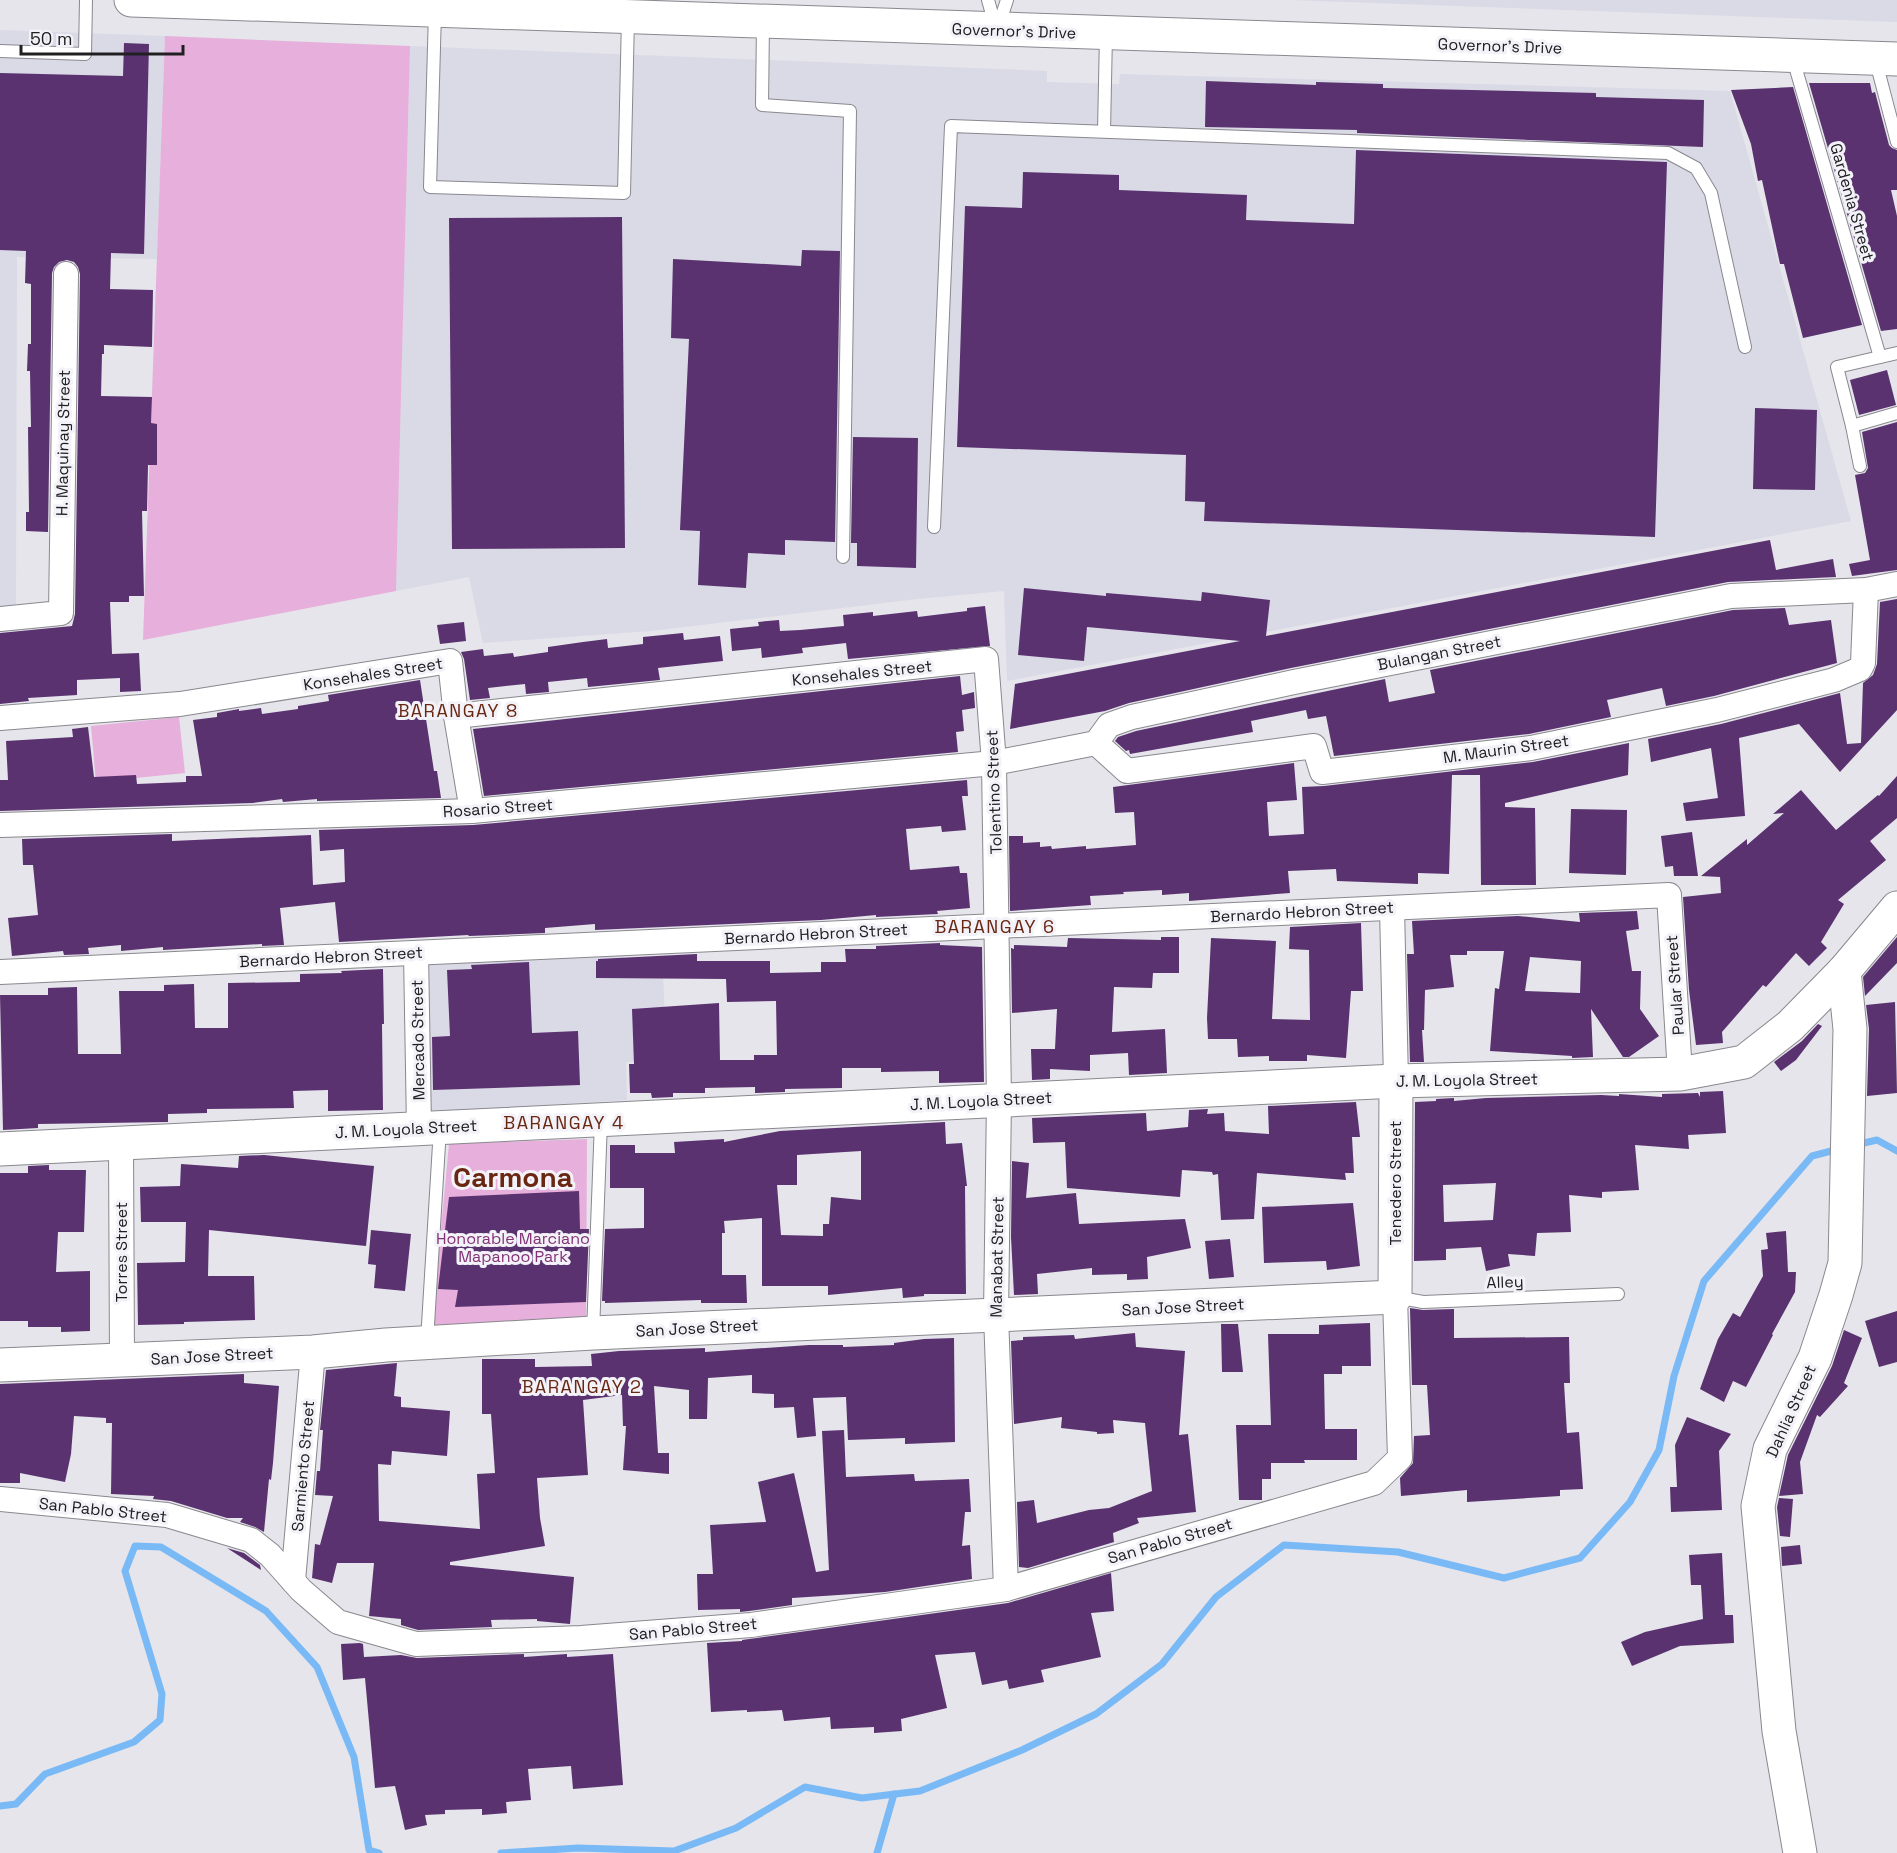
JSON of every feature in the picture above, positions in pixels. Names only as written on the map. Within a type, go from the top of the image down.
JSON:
[{"type":"main road","name":"Governor's Drive","points":[[131,0],[763,22],[993,15],[1106,33],[1886,59]]},
{"type":"main road","name":"J. M. Loyola Street","points":[[0,1149],[1396,1082],[1680,1074],[1744,1062],[1790,1026],[1844,971],[1897,908]]},
{"type":"main road","name":"Dahlia Street","points":[[1800,1853],[1779,1731],[1758,1506],[1770,1449],[1815,1358],[1845,1263],[1850,1029],[1844,971]]},
{"type":"main road","name":"Tenedero Street","points":[[1395,1298],[1396,1082]]},
{"type":"main road","name":"San Jose Street","points":[[0,1365],[312,1352],[593,1333],[1395,1298]]},
{"type":"street","name":"H. Maquinay Street","points":[[0,619],[61,613],[66,274]]},
{"type":"street","name":"Bulangan Street","points":[[1096,743],[1109,725],[1131,717],[1294,682],[1731,596],[1866,590],[1897,584]]},
{"type":"street","name":"M. Maurin Street","points":[[1096,743],[1127,771],[1314,746],[1322,772],[1531,748],[1717,710],[1834,680],[1860,669],[1863,663],[1866,590]]},
{"type":"street","name":"Konsehales Street","points":[[0,718],[180,704],[450,661],[456,716],[986,659]]},
{"type":"street","name":"Tolentino Street","points":[[986,659],[994,763],[996,926]]},
{"type":"street","points":[[456,716],[472,812]]},
{"type":"street","points":[[994,763],[1096,743]]},
{"type":"street","name":"Rosario Street","points":[[0,825],[472,812],[994,763]]},
{"type":"street","name":"Bernardo Hebron Street","points":[[0,972],[1669,895]]},
{"type":"street","name":"Paular Street","points":[[1669,895],[1680,1074]]},
{"type":"street","name":"Tenedero Street","points":[[1392,908],[1396,1082]]},
{"type":"street","name":"Manabat Street","points":[[996,926],[999,1100],[996,1315],[1006,1589]]},
{"type":"street","name":"Mercado Street","points":[[416,953],[430,1127]]},
{"type":"street","name":"Torres Street","points":[[121,1143],[122,1360]]},
{"type":"street","name":"Tenedero Street","points":[[1395,1298],[1400,1458]]},
{"type":"street","name":"Sarmiento Street","points":[[293,1581],[312,1352]]},
{"type":"street","name":"San Pablo Street","points":[[0,1499],[167,1515],[251,1540],[270,1555],[293,1581],[338,1622],[416,1644],[581,1638],[751,1625],[1006,1589],[1374,1483],[1400,1458]]},
{"type":"lane","points":[[0,51],[85,54],[86,0]]},
{"type":"lane","points":[[993,15],[1007,0]]},
{"type":"lane","points":[[435,10],[430,187],[624,193],[628,17]]},
{"type":"lane","points":[[763,22],[762,105],[850,111],[843,557]]},
{"type":"lane","points":[[1104,131],[1106,33]]},
{"type":"lane","name":"Gardenia Street","points":[[1792,56],[1880,357]]},
{"type":"lane","points":[[1886,59],[1897,142]]},
{"type":"lane","points":[[934,527],[951,126],[1668,153],[1696,168],[1711,193],[1744,347]]},
{"type":"lane","points":[[1860,466],[1837,367],[1897,353]]},
{"type":"lane","points":[[1852,426],[1897,413]]},
{"type":"lane","points":[[593,1333],[601,1121]]},
{"type":"lane","name":"Mercado Street","points":[[426,1343],[430,1127]]},
{"type":"lane","name":"Alley","points":[[1395,1298],[1423,1302],[1618,1294]]},
{"type":"shaded area","points":[[1289,0],[1897,0],[1897,22]]},
{"type":"shaded area","points":[[0,30],[165,36],[157,259],[17,257],[16,611],[0,612]]},
{"type":"shaded area","points":[[410,46],[1047,71],[1047,82],[1119,84],[1120,74],[1730,91],[1851,521],[1007,681],[1004,591],[917,599],[651,631],[483,643],[469,577],[396,591]]},
{"type":"shaded area","points":[[624,955],[626,976],[663,974],[667,1060],[626,1062],[627,1100],[430,1112],[426,965]]},
{"type":"green space","points":[[165,36],[410,46],[396,591],[143,640]]},
{"type":"green space","points":[[179,717],[185,773],[96,782],[91,726]]},
{"type":"green space","name":"Honorable Marciano Mapanoo Park","points":[[587,1139],[586,1319],[432,1325],[449,1144]]},
{"type":"building","points":[[124,43],[149,44],[144,254],[111,253],[110,289],[153,290],[152,347],[104,345],[101,396],[152,397],[151,423],[157,424],[157,465],[148,465],[147,511],[142,511],[144,596],[129,596],[129,602],[110,602],[112,654],[139,653],[141,691],[120,692],[120,678],[77,680],[77,695],[28,698],[29,701],[0,704],[0,633],[72,626],[75,614],[80,274],[74,262],[67,260],[59,262],[52,273],[48,532],[26,531],[26,512],[29,512],[28,427],[31,427],[30,371],[27,371],[28,344],[31,344],[31,284],[25,283],[26,251],[0,250],[0,73],[123,76]]},
{"type":"building","points":[[1206,81],[1316,85],[1316,82],[1383,84],[1383,88],[1596,93],[1596,97],[1704,100],[1703,147],[1357,133],[1357,130],[1205,127]]},
{"type":"building","points":[[1809,83],[1870,83],[1872,93],[1875,92],[1889,145],[1897,150],[1897,190],[1891,190],[1897,216],[1897,329],[1881,331]]},
{"type":"building","points":[[1793,87],[1862,325],[1803,338],[1784,264],[1780,264],[1762,180],[1758,181],[1751,144],[1731,90]]},
{"type":"building","points":[[1356,150],[1667,162],[1655,537],[1204,521],[1205,502],[1185,501],[1186,455],[957,447],[965,206],[1022,208],[1023,172],[1119,175],[1119,190],[1247,195],[1246,220],[1354,224]]},
{"type":"building","points":[[622,217],[625,548],[452,549],[449,218]]},
{"type":"building","points":[[802,250],[840,251],[835,542],[785,540],[785,555],[748,553],[746,588],[698,585],[700,531],[680,530],[689,339],[671,338],[673,259],[801,266]]},
{"type":"building","points":[[1887,370],[1896,405],[1859,415],[1850,380]]},
{"type":"building","points":[[1755,408],[1817,410],[1815,490],[1753,489]]},
{"type":"building","points":[[1897,422],[1897,570],[1852,576],[1849,564],[1870,560],[1855,475],[1865,473],[1868,468],[1862,432]]},
{"type":"building","points":[[853,437],[918,438],[916,568],[857,566],[857,543],[851,543]]},
{"type":"building","points":[[1770,540],[1776,570],[1833,559],[1836,577],[1728,582],[1291,668],[1129,703],[1105,711],[1010,729],[1015,684],[1240,641],[1087,627],[1084,661],[1018,655],[1024,588],[1106,596],[1106,593],[1201,601],[1202,592],[1270,600],[1266,636]]},
{"type":"building","points":[[1897,599],[1897,710],[1840,772],[1799,724],[1739,738],[1745,816],[1686,821],[1683,803],[1718,798],[1711,748],[1651,762],[1648,739],[1721,724],[1840,693],[1847,744],[1861,743],[1863,683],[1873,675],[1877,664],[1880,602]]},
{"type":"building","points":[[985,606],[990,646],[848,659],[846,643],[802,648],[803,653],[762,658],[761,648],[732,651],[730,629],[759,626],[758,622],[779,620],[780,631],[800,630],[844,626],[843,615],[873,612],[873,616],[917,611],[918,617],[967,611],[967,608]]},
{"type":"building","points":[[1785,608],[1789,625],[1831,620],[1837,663],[1714,696],[1666,706],[1662,688],[1607,700],[1611,717],[1529,734],[1334,756],[1326,716],[1308,719],[1306,710],[1251,721],[1253,732],[1130,754],[1129,750],[1126,751],[1115,741],[1118,737],[1136,731],[1385,679],[1389,702],[1435,693],[1430,670],[1733,610]]},
{"type":"building","points":[[464,622],[466,641],[440,644],[437,625]]},
{"type":"building","points":[[683,633],[684,640],[720,636],[723,661],[658,668],[660,680],[588,687],[587,678],[548,682],[549,692],[526,694],[525,684],[488,688],[490,698],[470,700],[461,652],[483,649],[484,656],[513,653],[514,657],[548,652],[548,647],[607,639],[608,648],[643,644],[643,637]]},
{"type":"building","points":[[960,676],[962,695],[974,692],[975,708],[962,710],[964,731],[956,732],[958,752],[484,796],[473,729]]},
{"type":"building","points":[[420,680],[434,771],[437,771],[441,798],[317,801],[317,799],[283,802],[282,799],[253,803],[0,811],[0,780],[8,780],[6,741],[73,737],[72,729],[88,727],[94,777],[136,775],[137,784],[186,782],[186,776],[202,776],[193,720],[217,717],[217,713],[239,709],[239,711],[261,708],[262,714],[298,709],[298,706],[329,701],[328,695]]},
{"type":"building","points":[[1629,743],[1628,775],[1505,803],[1505,807],[1535,808],[1536,885],[1481,885],[1480,775],[1452,775],[1449,874],[1418,873],[1418,884],[1337,881],[1336,869],[1288,871],[1290,893],[1189,901],[1189,893],[1162,895],[1162,890],[1123,892],[1124,894],[1090,896],[1091,905],[1010,911],[1009,836],[1023,836],[1023,843],[1040,842],[1040,847],[1051,846],[1052,849],[1136,845],[1134,812],[1115,813],[1113,787],[1294,763],[1297,800],[1267,802],[1269,836],[1304,834],[1302,787],[1533,762]]},
{"type":"building","points":[[1897,776],[1897,818],[1870,841],[1886,860],[1838,900],[1844,904],[1821,942],[1827,948],[1809,966],[1796,953],[1766,987],[1763,985],[1722,1032],[1723,1043],[1696,1045],[1689,990],[1683,897],[1721,893],[1720,877],[1701,876],[1747,839],[1747,845],[1784,813],[1773,814],[1801,790],[1836,830],[1879,796]]},
{"type":"building","points":[[967,780],[968,796],[962,796],[966,830],[942,832],[941,826],[906,829],[910,870],[959,866],[960,873],[967,873],[970,908],[937,911],[938,914],[876,917],[876,915],[821,920],[595,930],[595,924],[545,928],[545,933],[339,942],[335,902],[280,908],[284,945],[262,946],[262,944],[163,950],[163,947],[121,951],[121,945],[88,948],[89,954],[64,955],[63,951],[12,956],[8,918],[38,915],[33,865],[23,865],[22,839],[172,834],[172,841],[311,835],[313,885],[345,882],[344,849],[320,851],[319,830],[473,825]]},
{"type":"building","points":[[1571,809],[1627,810],[1626,875],[1569,873]]},
{"type":"building","points":[[1692,832],[1698,876],[1674,876],[1673,866],[1665,867],[1661,836]]},
{"type":"building","points":[[1637,911],[1639,929],[1626,931],[1632,971],[1641,971],[1640,1009],[1659,1036],[1629,1057],[1623,1057],[1591,1009],[1593,1057],[1572,1058],[1572,1056],[1490,1051],[1495,988],[1499,989],[1504,951],[1467,951],[1467,955],[1450,955],[1454,987],[1425,990],[1424,1030],[1422,1030],[1424,1062],[1410,1062],[1407,954],[1414,954],[1412,921],[1518,916],[1580,922],[1579,913]],"holes":[[[1530,957],[1581,961],[1580,993],[1525,991]]]},
{"type":"building","points":[[1361,923],[1363,991],[1351,991],[1346,1058],[1307,1055],[1307,1061],[1269,1061],[1269,1056],[1238,1057],[1237,1039],[1208,1039],[1211,938],[1276,941],[1272,1019],[1310,1020],[1309,950],[1289,949],[1290,927]]},
{"type":"building","points":[[1161,937],[1179,937],[1179,973],[1153,973],[1152,988],[1114,987],[1112,1032],[1165,1029],[1167,1073],[1129,1075],[1128,1053],[1090,1055],[1090,1071],[1050,1069],[1050,1079],[1032,1080],[1031,1049],[1055,1049],[1057,1009],[1012,1013],[1011,948],[1014,949],[1014,945],[1067,947],[1068,938],[1161,940]]},
{"type":"building","points":[[1897,937],[1897,963],[1865,996],[1863,977]]},
{"type":"building","points":[[940,943],[940,945],[982,947],[984,1082],[939,1083],[939,1071],[881,1072],[881,1068],[842,1068],[842,1088],[785,1089],[785,1092],[755,1093],[755,1087],[705,1088],[705,1093],[673,1093],[673,1097],[652,1098],[651,1093],[630,1093],[629,1064],[634,1064],[632,1009],[719,1003],[720,1060],[754,1060],[754,1055],[777,1055],[776,1001],[727,1002],[726,979],[596,978],[598,959],[697,954],[697,961],[770,961],[770,973],[821,972],[821,962],[846,962],[845,949],[876,949],[876,946]]},
{"type":"building","points":[[529,962],[532,1033],[578,1031],[580,1085],[433,1090],[432,1037],[450,1036],[447,970],[472,969],[471,965]]},
{"type":"building","points":[[383,969],[383,1110],[328,1111],[328,1090],[293,1091],[294,1108],[207,1109],[207,1113],[168,1114],[168,1122],[38,1124],[38,1128],[3,1130],[0,995],[48,995],[48,988],[77,987],[78,1054],[121,1054],[119,991],[164,991],[164,985],[194,984],[195,1028],[228,1028],[228,983],[300,982],[300,974]]},
{"type":"building","points":[[1895,1002],[1897,1093],[1867,1096],[1869,1029],[1866,1005]]},
{"type":"building","points":[[1818,1024],[1822,1026],[1796,1060],[1781,1071],[1774,1062],[1802,1041]]},
{"type":"building","points":[[1723,1091],[1726,1133],[1688,1135],[1689,1149],[1635,1145],[1639,1190],[1602,1192],[1602,1198],[1569,1195],[1571,1232],[1537,1233],[1535,1256],[1508,1254],[1510,1266],[1486,1271],[1481,1247],[1446,1249],[1446,1260],[1414,1261],[1415,1102],[1454,1098],[1454,1101],[1486,1098],[1619,1096],[1619,1094],[1662,1097],[1662,1094],[1698,1093],[1700,1097],[1700,1092]],"holes":[[[1496,1183],[1493,1220],[1444,1222],[1443,1185]]]},
{"type":"building","points":[[1356,1102],[1360,1137],[1352,1137],[1354,1173],[1345,1173],[1346,1180],[1257,1173],[1254,1219],[1221,1220],[1218,1174],[1213,1175],[1212,1172],[1182,1170],[1180,1197],[1067,1188],[1065,1142],[1033,1143],[1032,1118],[1146,1113],[1147,1131],[1188,1127],[1189,1110],[1208,1109],[1207,1114],[1224,1113],[1225,1131],[1269,1134],[1268,1106]]},
{"type":"building","points":[[945,1122],[946,1144],[962,1143],[967,1186],[965,1186],[966,1294],[924,1294],[924,1296],[903,1298],[902,1288],[828,1295],[828,1286],[762,1286],[762,1218],[724,1221],[722,1275],[746,1275],[747,1303],[701,1303],[701,1300],[605,1303],[602,1301],[605,1229],[644,1228],[644,1188],[610,1188],[610,1145],[635,1145],[635,1153],[675,1153],[674,1142],[724,1139],[724,1142],[780,1131]],"holes":[[[861,1151],[861,1200],[831,1197],[829,1224],[823,1224],[823,1236],[781,1235],[777,1185],[797,1185],[797,1155]]]},
{"type":"building","points":[[264,1155],[374,1166],[366,1246],[209,1230],[208,1276],[254,1276],[255,1320],[138,1325],[137,1263],[185,1262],[186,1222],[141,1222],[140,1187],[180,1186],[181,1164],[238,1168],[239,1156]]},
{"type":"building","points":[[1012,1161],[1029,1163],[1026,1198],[1076,1193],[1079,1224],[1185,1219],[1191,1248],[1147,1257],[1148,1279],[1127,1280],[1127,1274],[1092,1275],[1092,1268],[1037,1274],[1038,1294],[1014,1295],[1011,1237]]},
{"type":"building","points":[[49,1165],[49,1170],[86,1170],[84,1232],[58,1232],[56,1272],[90,1271],[90,1331],[61,1332],[61,1327],[28,1327],[28,1321],[0,1321],[0,1173],[28,1173],[28,1166]]},
{"type":"building","points":[[579,1191],[580,1229],[589,1229],[586,1302],[455,1307],[458,1290],[438,1289],[449,1197]]},
{"type":"building","points":[[1353,1203],[1360,1266],[1327,1270],[1326,1261],[1264,1263],[1262,1207]]},
{"type":"building","points":[[371,1230],[411,1234],[405,1291],[374,1288],[376,1265],[368,1264]]},
{"type":"building","points":[[1786,1231],[1788,1272],[1796,1272],[1795,1292],[1746,1387],[1733,1381],[1724,1402],[1700,1389],[1718,1339],[1733,1313],[1740,1317],[1763,1276],[1761,1250],[1768,1249],[1766,1233]]},
{"type":"building","points":[[1230,1239],[1234,1277],[1209,1279],[1205,1241]]},
{"type":"building","points":[[1410,1308],[1454,1309],[1454,1338],[1569,1337],[1570,1383],[1564,1383],[1567,1433],[1579,1432],[1583,1489],[1560,1490],[1560,1496],[1467,1502],[1467,1490],[1401,1496],[1400,1478],[1413,1463],[1414,1436],[1430,1435],[1427,1385],[1412,1385]]},
{"type":"building","points":[[1897,1311],[1897,1362],[1879,1367],[1865,1321]]},
{"type":"building","points":[[1370,1323],[1371,1366],[1342,1366],[1342,1374],[1324,1374],[1325,1429],[1357,1429],[1357,1460],[1304,1460],[1305,1463],[1271,1463],[1271,1479],[1262,1479],[1262,1500],[1239,1500],[1236,1425],[1271,1425],[1268,1334],[1319,1334],[1319,1325]]},
{"type":"building","points":[[1221,1324],[1238,1324],[1243,1372],[1222,1372]]},
{"type":"building","points":[[1844,1330],[1862,1338],[1844,1383],[1848,1386],[1820,1417],[1817,1415],[1800,1462],[1803,1494],[1779,1496],[1788,1455],[1832,1366]]},
{"type":"building","points":[[1135,1333],[1136,1347],[1185,1351],[1179,1435],[1188,1434],[1196,1512],[1137,1518],[1139,1523],[1113,1533],[1114,1542],[1028,1568],[1019,1567],[1017,1502],[1034,1500],[1037,1523],[1089,1510],[1109,1508],[1152,1491],[1145,1423],[1113,1420],[1114,1433],[1097,1434],[1097,1432],[1061,1428],[1062,1417],[1014,1424],[1011,1341],[1023,1340],[1023,1337],[1074,1335],[1075,1339]]},
{"type":"building","points":[[954,1338],[955,1442],[905,1444],[905,1438],[848,1440],[846,1397],[813,1398],[816,1436],[797,1438],[794,1407],[774,1408],[774,1394],[752,1393],[752,1375],[708,1378],[707,1419],[689,1419],[689,1390],[654,1386],[658,1453],[669,1453],[669,1474],[623,1470],[626,1426],[623,1426],[622,1395],[583,1400],[588,1475],[537,1478],[545,1546],[450,1562],[450,1565],[574,1577],[570,1624],[537,1621],[537,1619],[491,1620],[492,1627],[418,1630],[401,1625],[401,1619],[369,1616],[374,1563],[337,1563],[332,1583],[312,1578],[315,1544],[320,1545],[333,1496],[315,1495],[317,1471],[320,1471],[323,1430],[320,1430],[326,1370],[397,1363],[394,1396],[401,1397],[401,1407],[450,1411],[447,1456],[392,1451],[391,1465],[378,1464],[379,1521],[480,1529],[477,1474],[495,1473],[491,1414],[482,1414],[482,1359],[535,1359],[535,1367],[592,1366],[591,1354],[619,1351],[705,1348],[705,1352],[809,1345],[843,1345],[843,1347],[894,1345],[894,1343],[924,1339]]},
{"type":"building","points":[[244,1374],[244,1383],[279,1386],[273,1463],[271,1480],[269,1479],[264,1532],[240,1522],[243,1518],[227,1518],[171,1501],[153,1499],[154,1496],[111,1494],[112,1423],[106,1423],[106,1418],[74,1416],[71,1454],[65,1482],[20,1473],[20,1483],[0,1483],[0,1384]]},
{"type":"building","points":[[1687,1417],[1731,1434],[1719,1451],[1722,1510],[1671,1512],[1670,1487],[1677,1487],[1675,1445]]},
{"type":"building","points":[[844,1430],[846,1477],[914,1474],[915,1481],[969,1479],[971,1512],[965,1512],[962,1546],[970,1545],[972,1579],[885,1592],[792,1598],[792,1605],[749,1611],[740,1612],[740,1609],[698,1610],[697,1574],[713,1574],[710,1525],[766,1522],[758,1482],[794,1473],[816,1572],[829,1570],[822,1431]]},
{"type":"building","points":[[1779,1498],[1793,1499],[1790,1537],[1780,1536],[1777,1507]]},
{"type":"building","points":[[1800,1545],[1802,1564],[1782,1566],[1781,1547]]},
{"type":"building","points":[[227,1548],[244,1553],[260,1565],[261,1570]]},
{"type":"building","points":[[1722,1553],[1725,1615],[1733,1615],[1734,1643],[1680,1646],[1632,1666],[1621,1642],[1645,1632],[1703,1619],[1701,1585],[1691,1585],[1689,1555]]},
{"type":"building","points":[[1111,1573],[1114,1611],[1091,1613],[1101,1657],[1041,1670],[1044,1682],[1009,1689],[1007,1680],[982,1685],[975,1652],[935,1655],[947,1708],[901,1719],[902,1731],[874,1733],[874,1727],[831,1729],[830,1717],[784,1721],[782,1710],[711,1712],[707,1643],[742,1641],[1008,1603]]},
{"type":"building","points":[[341,1644],[363,1644],[364,1657],[401,1655],[417,1658],[524,1654],[524,1657],[567,1654],[567,1657],[613,1654],[623,1785],[573,1789],[571,1766],[528,1769],[531,1800],[506,1802],[507,1813],[482,1815],[482,1809],[445,1810],[445,1814],[425,1815],[427,1825],[405,1830],[395,1786],[375,1788],[365,1678],[343,1680]]},
{"type":"waterway","points":[[1855,1145],[1877,1140],[1897,1151]]},
{"type":"waterway","points":[[501,1853],[578,1848],[674,1851],[736,1828],[805,1787],[862,1798],[920,1791],[1022,1750],[1096,1714],[1162,1664],[1216,1597],[1284,1545],[1398,1552],[1504,1578],[1580,1558],[1630,1502],[1659,1450],[1674,1376],[1704,1281],[1812,1156],[1839,1149]]},
{"type":"waterway","points":[[0,1806],[16,1804],[45,1774],[134,1742],[160,1720],[162,1694],[125,1571],[135,1546],[161,1547],[266,1611],[317,1667],[354,1757],[369,1850],[379,1853]]},
{"type":"waterway","points":[[877,1853],[894,1794]]},
{"type":"district","name":"BARANGAY 8","points":[[458,710]]},
{"type":"district","name":"BARANGAY 6","points":[[995,926]]},
{"type":"district","name":"BARANGAY 4","points":[[564,1122]]},
{"type":"district","name":"Carmona","points":[[513,1177]]},
{"type":"district","name":"BARANGAY 2","points":[[582,1386]]}]
